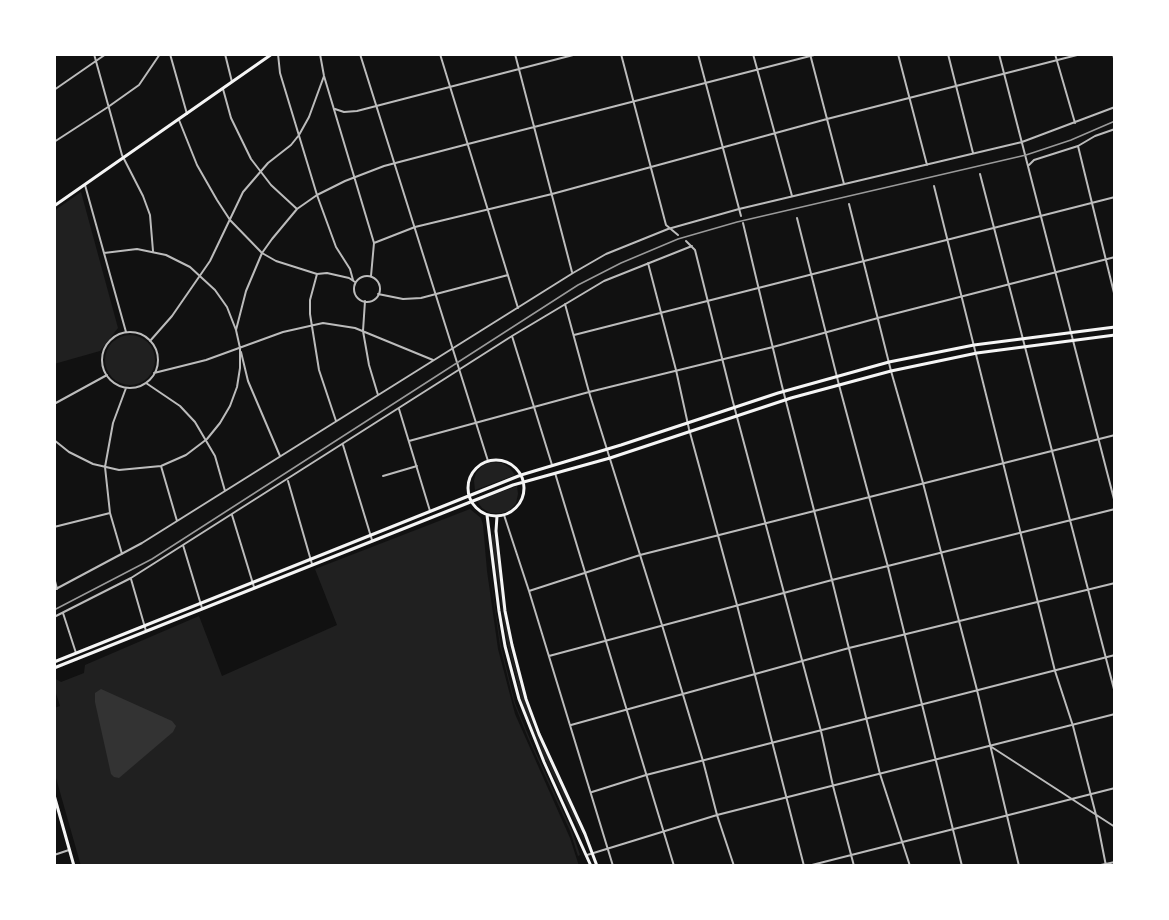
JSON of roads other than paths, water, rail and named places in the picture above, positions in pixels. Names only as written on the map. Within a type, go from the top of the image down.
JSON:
[{"type":"main road","points":[[54,206],[272,54]]},
{"type":"main road","points":[[54,662],[521,475],[688,424],[783,392],[889,362],[974,345],[1115,327]]},
{"type":"main road","points":[[54,668],[471,500],[555,472],[610,458],[785,400],[891,371],[977,353],[1115,335]]},
{"type":"main road","points":[[499,460],[509,463],[521,475],[524,482],[522,500],[515,510],[504,515],[487,515],[480,511],[471,500],[469,481],[472,474],[488,461],[499,460]]},
{"type":"main road","points":[[487,515],[505,646],[519,699],[591,866]]},
{"type":"main road","points":[[497,516],[496,531],[506,611],[520,678],[539,734],[597,866]]},
{"type":"main road","points":[[401,522],[403,528]]},
{"type":"main road","points":[[54,795],[74,866]]},
{"type":"street","points":[[94,54],[123,159],[147,206],[153,252]]},
{"type":"street","points":[[54,90],[106,54]]},
{"type":"street","points":[[54,142],[143,81],[160,54]]},
{"type":"street","points":[[170,54],[188,114]]},
{"type":"street","points":[[225,54],[232,82]]},
{"type":"street","points":[[278,54],[280,73],[317,195],[336,247],[350,269],[356,295],[365,301],[373,300],[378,294],[379,286],[371,276],[374,243],[324,76],[320,54]]},
{"type":"street","points":[[360,54],[488,461]]},
{"type":"street","points":[[440,54],[518,308]]},
{"type":"street","points":[[515,54],[573,273]]},
{"type":"street","points":[[335,109],[350,112],[577,54]]},
{"type":"street","points":[[621,54],[666,225],[678,235]]},
{"type":"street","points":[[698,54],[741,216]]},
{"type":"street","points":[[753,54],[792,196]]},
{"type":"street","points":[[236,330],[246,291],[261,253],[286,220],[317,195],[356,177],[395,164],[818,54]]},
{"type":"street","points":[[898,54],[927,165]]},
{"type":"street","points":[[948,54],[973,153]]},
{"type":"street","points":[[999,54],[1115,503]]},
{"type":"street","points":[[1054,54],[1075,123]]},
{"type":"street","points":[[374,243],[415,227],[552,194],[827,119],[1057,62],[1081,54]]},
{"type":"street","points":[[1113,54],[1115,62]]},
{"type":"street","points":[[810,55],[844,184]]},
{"type":"street","points":[[150,341],[172,316],[201,276],[221,242],[243,192],[260,171],[291,145],[299,135],[314,106],[324,76]]},
{"type":"street","points":[[223,88],[237,132],[260,171],[297,209]]},
{"type":"street","points":[[54,577],[55,590],[122,554],[606,254],[668,228],[792,196],[1022,142],[1115,107]]},
{"type":"street","points":[[179,120],[197,165],[230,220],[261,253],[276,261],[354,281],[371,276]]},
{"type":"street","points":[[1029,165],[1040,158],[1078,146],[1095,136],[1115,129]]},
{"type":"street","points":[[1078,146],[1115,297]]},
{"type":"street","points":[[980,174],[1115,693]]},
{"type":"street","points":[[85,185],[126,333]]},
{"type":"street","points":[[934,186],[1055,670],[1073,726],[1096,815],[1106,865]]},
{"type":"street","points":[[574,335],[1115,197]]},
{"type":"street","points":[[849,204],[891,371],[977,690],[1019,866]]},
{"type":"street","points":[[797,218],[923,704],[962,866]]},
{"type":"street","points":[[743,223],[783,392],[880,774],[910,866]]},
{"type":"street","points":[[686,241],[695,250],[854,866]]},
{"type":"street","points":[[54,617],[131,578],[565,304],[614,276],[692,246]]},
{"type":"street","points":[[105,253],[121,250],[153,252],[178,260],[216,290],[227,307],[236,330],[248,381],[280,456]]},
{"type":"street","points":[[410,441],[589,392],[773,347],[1115,257]]},
{"type":"street","points":[[648,263],[690,432],[773,743],[785,798],[806,866],[1115,788]]},
{"type":"street","points":[[317,273],[310,300],[312,324],[319,370],[336,421]]},
{"type":"street","points":[[378,294],[392,298],[413,299],[508,274]]},
{"type":"street","points":[[365,301],[363,332],[369,365],[378,394]]},
{"type":"street","points":[[565,304],[589,392],[734,866]]},
{"type":"street","points":[[154,373],[206,360],[312,324],[338,324],[433,360]]},
{"type":"street","points":[[126,333],[140,334],[150,341],[157,358],[154,373],[146,383],[126,388],[107,375],[102,362],[105,348],[115,337],[126,333]]},
{"type":"street","points":[[512,336],[552,466]]},
{"type":"street","points":[[54,440],[80,459],[105,467],[134,470],[161,466],[186,455],[207,439],[230,406],[238,378],[240,348]]},
{"type":"street","points":[[54,404],[107,375]]},
{"type":"street","points":[[146,383],[180,406],[195,422],[215,456],[225,491]]},
{"type":"street","points":[[122,554],[110,513],[105,467],[113,423],[126,388]]},
{"type":"street","points":[[399,409],[430,511]]},
{"type":"street","points":[[529,591],[640,555],[1115,435]]},
{"type":"street","points":[[54,450],[58,444]]},
{"type":"street","points":[[343,445],[372,540]]},
{"type":"street","points":[[161,466],[177,521]]},
{"type":"street","points":[[382,476],[417,466]]},
{"type":"street","points":[[555,472],[674,866]]},
{"type":"street","points":[[288,479],[312,564]]},
{"type":"street","points":[[549,656],[784,592],[1115,509]]},
{"type":"street","points":[[54,527],[110,513]]},
{"type":"street","points":[[232,515],[254,587]]},
{"type":"street","points":[[504,515],[614,866]]},
{"type":"street","points":[[183,545],[202,608]]},
{"type":"street","points":[[131,578],[146,631]]},
{"type":"street","points":[[571,725],[849,648],[1115,583]]},
{"type":"street","points":[[63,613],[76,652]]},
{"type":"street","points":[[592,792],[646,775],[1115,655]]},
{"type":"street","points":[[587,855],[717,815],[1115,714]]},
{"type":"street","points":[[990,746],[1115,827]]},
{"type":"street","points":[[54,855],[70,850]]},
{"type":"street","points":[[1096,866],[1115,862]]},
{"type":"railway","points":[[54,610],[152,559],[578,285],[621,263],[678,239],[737,222],[1026,155],[1071,140],[1115,121]]}]
